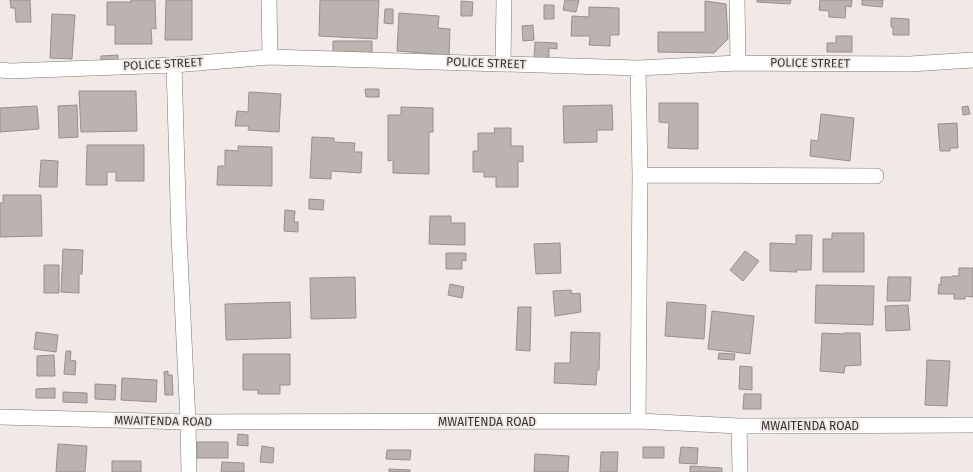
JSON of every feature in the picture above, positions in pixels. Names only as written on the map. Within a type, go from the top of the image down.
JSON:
[{"type":"street","points":[[269,0],[270,57]]},
{"type":"street","points":[[503,64],[504,0]]},
{"type":"street","points":[[737,0],[738,63]]},
{"type":"street","name":"POLICE STREET","points":[[0,70],[11,71],[174,65],[270,57],[638,68],[738,63],[910,64],[973,60]]},
{"type":"street","points":[[174,65],[179,236],[190,472]]},
{"type":"street","points":[[638,68],[640,175],[638,421]]},
{"type":"street","points":[[640,175],[876,176]]},
{"type":"street","name":"MWAITENDA ROAD","points":[[0,417],[188,422],[638,421],[739,426],[973,425]]},
{"type":"street","points":[[739,426],[740,472]]},
{"type":"building","points":[[10,0],[30,0],[31,22],[16,22],[15,8],[11,8]]},
{"type":"building","points":[[131,0],[155,0],[156,29],[151,28],[152,44],[115,44],[115,25],[107,25],[107,2],[131,2]]},
{"type":"building","points":[[166,0],[192,0],[192,40],[165,40]]},
{"type":"building","points":[[320,0],[379,0],[377,39],[319,36]]},
{"type":"building","points":[[565,0],[579,0],[576,12],[563,10]]},
{"type":"building","points":[[757,0],[791,0],[790,4],[757,2]]},
{"type":"building","points":[[820,0],[852,0],[851,7],[846,6],[845,18],[829,17],[829,11],[819,10]]},
{"type":"building","points":[[862,0],[883,0],[882,7],[862,5]]},
{"type":"building","points":[[461,1],[473,2],[472,16],[461,16]]},
{"type":"building","points":[[705,1],[726,4],[728,39],[714,53],[658,52],[658,32],[705,32]]},
{"type":"building","points":[[544,5],[554,5],[554,19],[544,19]]},
{"type":"building","points":[[589,7],[619,8],[619,35],[610,35],[610,46],[589,45],[590,36],[571,36],[572,16],[589,17]]},
{"type":"building","points":[[385,9],[393,9],[393,24],[384,23]]},
{"type":"building","points":[[399,13],[439,16],[438,28],[450,29],[449,55],[397,51]]},
{"type":"building","points":[[52,14],[75,15],[72,59],[50,58]]},
{"type":"building","points":[[891,18],[909,19],[909,35],[893,35]]},
{"type":"building","points":[[533,25],[534,40],[523,41],[522,26]]},
{"type":"building","points":[[836,36],[852,36],[852,52],[827,52],[827,43],[836,43]]},
{"type":"building","points":[[333,41],[372,41],[372,56],[333,56]]},
{"type":"building","points":[[535,42],[557,43],[557,49],[549,48],[549,58],[534,58]]},
{"type":"building","points":[[118,55],[118,64],[101,64],[101,56]]},
{"type":"building","points":[[365,89],[379,89],[379,97],[366,97]]},
{"type":"building","points":[[79,91],[136,91],[137,131],[81,132]]},
{"type":"building","points":[[249,92],[281,94],[279,132],[248,130],[249,126],[235,126],[237,111],[248,112]]},
{"type":"building","points":[[659,103],[698,103],[698,149],[668,148],[669,123],[659,122]]},
{"type":"building","points":[[77,105],[78,137],[59,138],[58,106]]},
{"type":"building","points":[[612,105],[613,130],[597,130],[597,142],[564,143],[563,106]]},
{"type":"building","points":[[37,106],[39,129],[0,132],[0,108]]},
{"type":"building","points":[[968,106],[970,114],[963,115],[962,107]]},
{"type":"building","points":[[401,107],[433,108],[433,132],[429,132],[429,174],[393,173],[393,160],[388,161],[388,115],[401,115]]},
{"type":"building","points":[[821,114],[854,118],[850,161],[810,156],[811,140],[818,141]]},
{"type":"building","points":[[957,123],[958,148],[950,148],[950,151],[940,151],[938,124]]},
{"type":"building","points":[[494,128],[511,128],[511,146],[523,146],[523,162],[518,161],[518,187],[496,187],[496,177],[484,177],[484,172],[473,172],[473,151],[478,151],[478,133],[495,133]]},
{"type":"building","points":[[312,137],[334,138],[334,142],[355,143],[354,152],[362,152],[361,173],[331,171],[331,179],[310,178]]},
{"type":"building","points":[[87,145],[144,145],[144,181],[116,181],[116,172],[107,172],[107,185],[86,185]]},
{"type":"building","points":[[238,146],[272,147],[272,186],[217,185],[218,166],[225,166],[225,150],[238,151]]},
{"type":"building","points":[[41,160],[58,161],[57,187],[39,187]]},
{"type":"building","points":[[3,195],[41,195],[42,236],[0,237],[0,203],[3,203]]},
{"type":"building","points":[[309,199],[324,200],[323,210],[309,209]]},
{"type":"building","points":[[285,210],[295,211],[294,222],[298,222],[298,232],[284,231]]},
{"type":"building","points":[[430,216],[451,216],[451,223],[465,223],[465,245],[429,244]]},
{"type":"building","points":[[832,233],[864,233],[864,272],[823,272],[823,239],[832,239]]},
{"type":"building","points":[[796,235],[812,235],[811,270],[796,270],[797,272],[770,271],[770,243],[796,244]]},
{"type":"building","points":[[560,243],[561,273],[536,274],[534,244]]},
{"type":"building","points":[[63,249],[83,250],[82,274],[79,274],[79,293],[61,292]]},
{"type":"building","points":[[745,251],[759,261],[743,281],[730,270]]},
{"type":"building","points":[[446,253],[466,253],[466,261],[462,260],[462,269],[446,269]]},
{"type":"building","points":[[44,265],[59,265],[59,293],[44,293]]},
{"type":"building","points":[[959,268],[973,268],[973,297],[965,296],[965,299],[954,299],[954,294],[938,294],[939,284],[941,285],[941,277],[959,276]]},
{"type":"building","points":[[355,277],[356,318],[311,319],[310,278]]},
{"type":"building","points":[[888,277],[911,277],[910,301],[887,301]]},
{"type":"building","points":[[450,284],[464,287],[462,298],[448,295]]},
{"type":"building","points":[[816,285],[874,286],[873,325],[815,323]]},
{"type":"building","points":[[571,290],[572,294],[580,293],[581,312],[555,316],[553,291]]},
{"type":"building","points":[[290,302],[291,338],[226,340],[225,304]]},
{"type":"building","points":[[667,302],[706,305],[704,339],[665,336]]},
{"type":"building","points":[[908,305],[910,330],[886,331],[885,306]]},
{"type":"building","points":[[518,307],[531,307],[530,351],[516,350]]},
{"type":"building","points":[[712,311],[754,316],[750,354],[708,349]]},
{"type":"building","points":[[36,332],[58,335],[56,352],[34,349]]},
{"type":"building","points":[[571,332],[600,333],[599,370],[597,370],[596,385],[554,383],[555,363],[570,363]]},
{"type":"building","points":[[822,333],[860,333],[861,365],[845,366],[844,373],[820,371]]},
{"type":"building","points":[[66,351],[71,351],[70,360],[76,361],[75,375],[64,374]]},
{"type":"building","points":[[719,353],[735,354],[734,360],[718,359]]},
{"type":"building","points":[[243,354],[290,354],[290,385],[280,385],[280,394],[258,394],[258,390],[243,390]]},
{"type":"building","points":[[54,355],[55,376],[37,376],[37,356]]},
{"type":"building","points":[[927,360],[950,361],[947,406],[925,405]]},
{"type":"building","points":[[740,366],[752,367],[752,390],[739,389]]},
{"type":"building","points":[[168,371],[168,375],[172,375],[173,395],[165,395],[164,372]]},
{"type":"building","points":[[122,378],[157,380],[156,402],[121,400]]},
{"type":"building","points":[[95,384],[116,385],[115,400],[95,399]]},
{"type":"building","points":[[55,388],[55,398],[36,398],[36,389]]},
{"type":"building","points":[[63,392],[87,393],[87,403],[63,402]]},
{"type":"building","points":[[744,394],[761,394],[761,409],[743,409]]},
{"type":"building","points":[[238,434],[248,435],[248,446],[237,445]]},
{"type":"building","points":[[197,442],[228,442],[228,458],[197,458]]},
{"type":"building","points":[[58,444],[87,446],[85,472],[56,472]]},
{"type":"building","points":[[262,446],[274,448],[273,463],[260,462]]},
{"type":"building","points":[[643,447],[664,447],[664,458],[643,458]]},
{"type":"building","points":[[681,447],[698,448],[697,464],[679,463]]},
{"type":"building","points":[[387,450],[411,450],[410,460],[386,459]]},
{"type":"building","points":[[601,452],[618,452],[617,472],[600,472]]},
{"type":"building","points":[[535,454],[569,456],[568,472],[534,472]]},
{"type":"building","points":[[112,461],[141,461],[141,472],[112,472]]},
{"type":"building","points":[[222,462],[244,463],[244,472],[221,472]]},
{"type":"building","points":[[690,466],[722,468],[722,472],[690,472]]},
{"type":"building","points":[[389,469],[410,470],[410,472],[389,472]]}]
